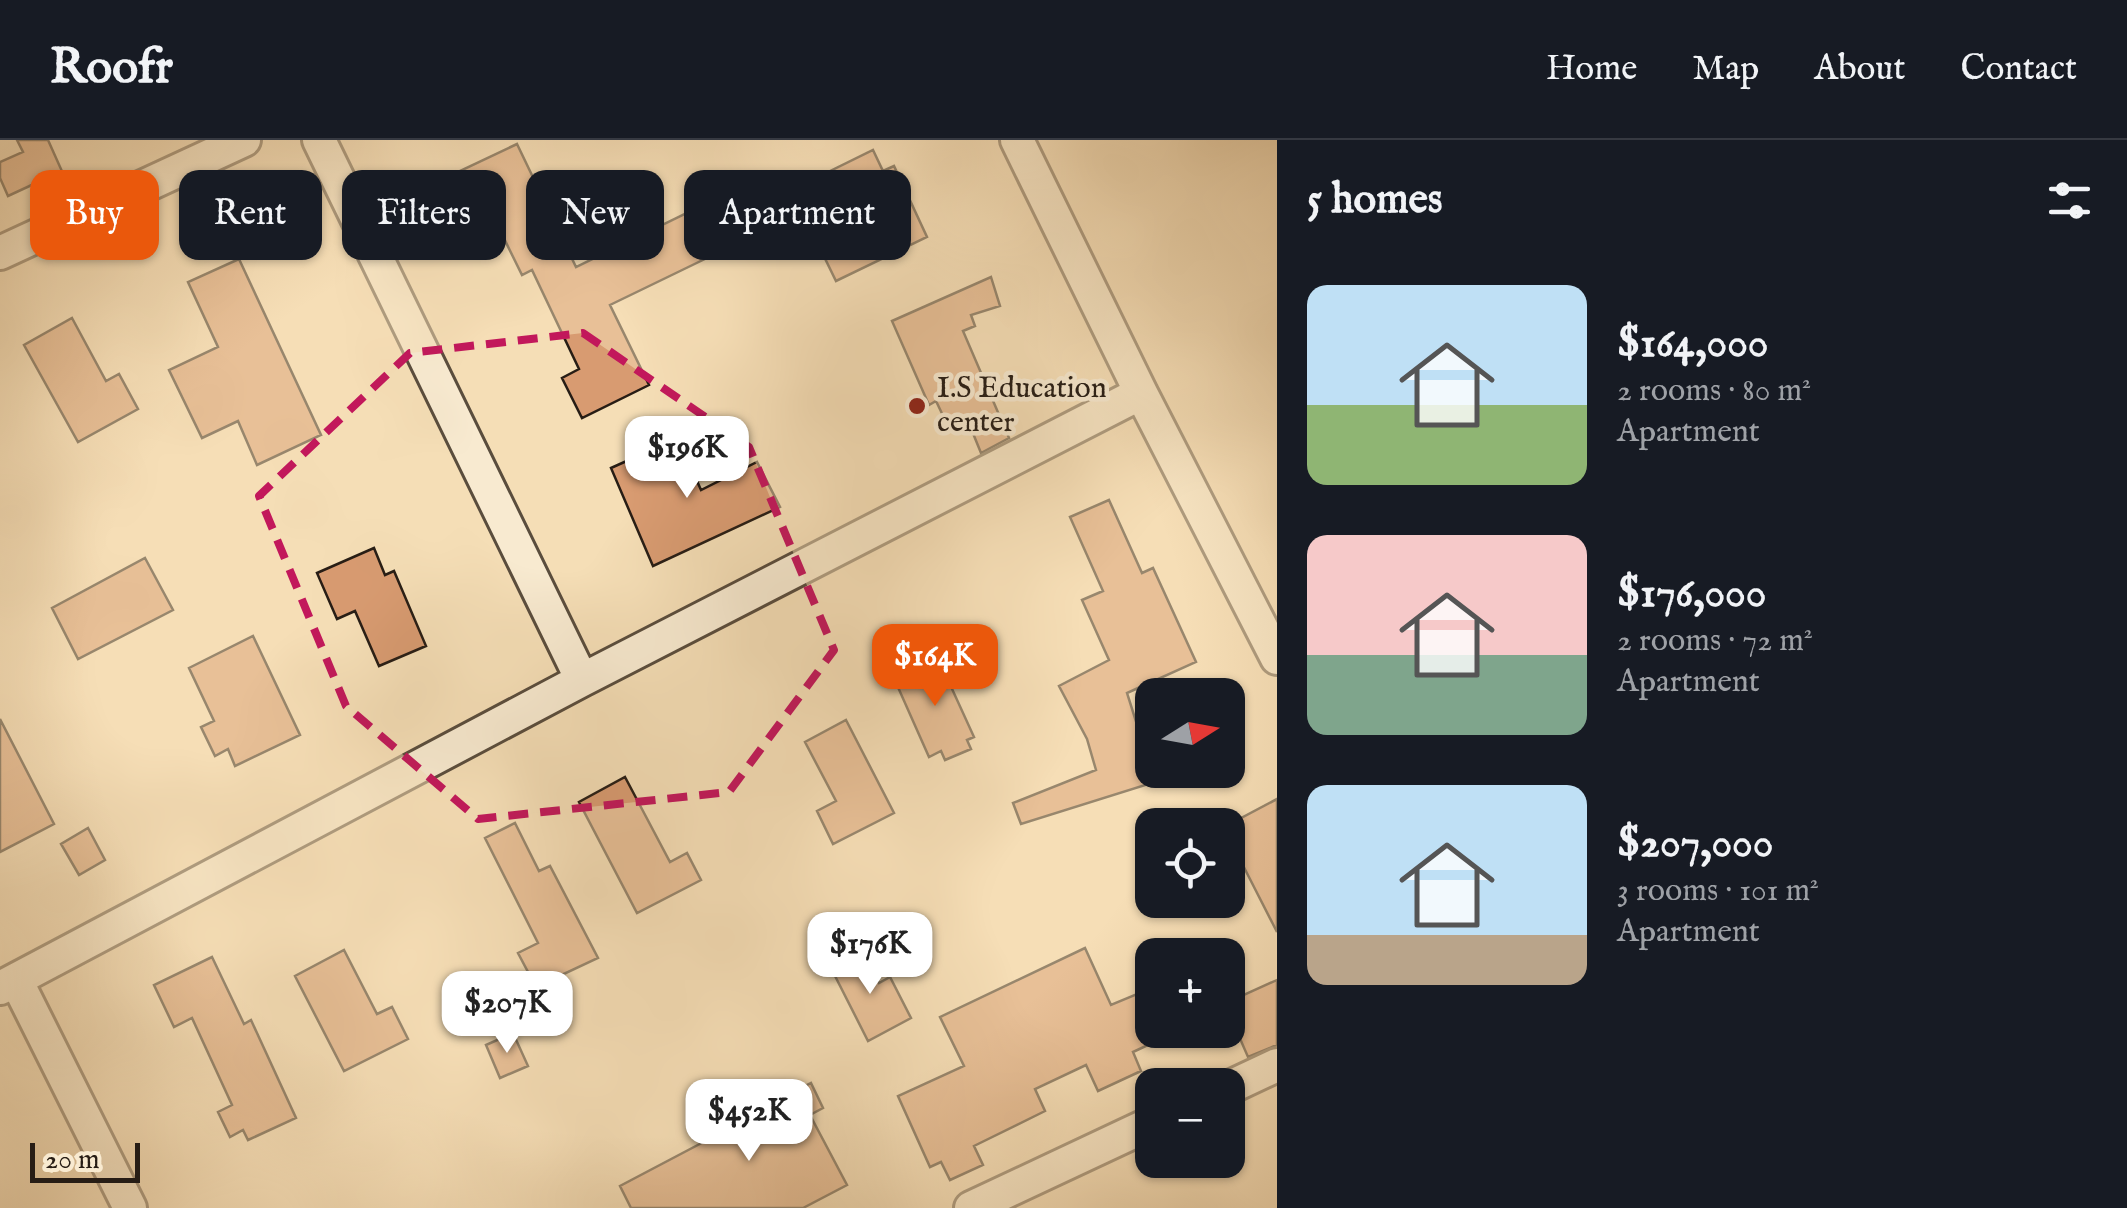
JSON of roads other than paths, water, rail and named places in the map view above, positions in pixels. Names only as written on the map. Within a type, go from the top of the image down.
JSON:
[{"type":"street","points":[[0,253],[244,140]]},
{"type":"street","points":[[319,140],[582,680]]},
{"type":"street","points":[[1017,140],[1277,658]]},
{"type":"street","points":[[130,1208],[8,984],[582,680],[1141,393]]},
{"type":"street","points":[[1245,1080],[1277,1066]]},
{"type":"street","points":[[971,1208],[1135,1132]]},
{"type":"place","name":"I.S Education center","points":[[917,406]]}]
